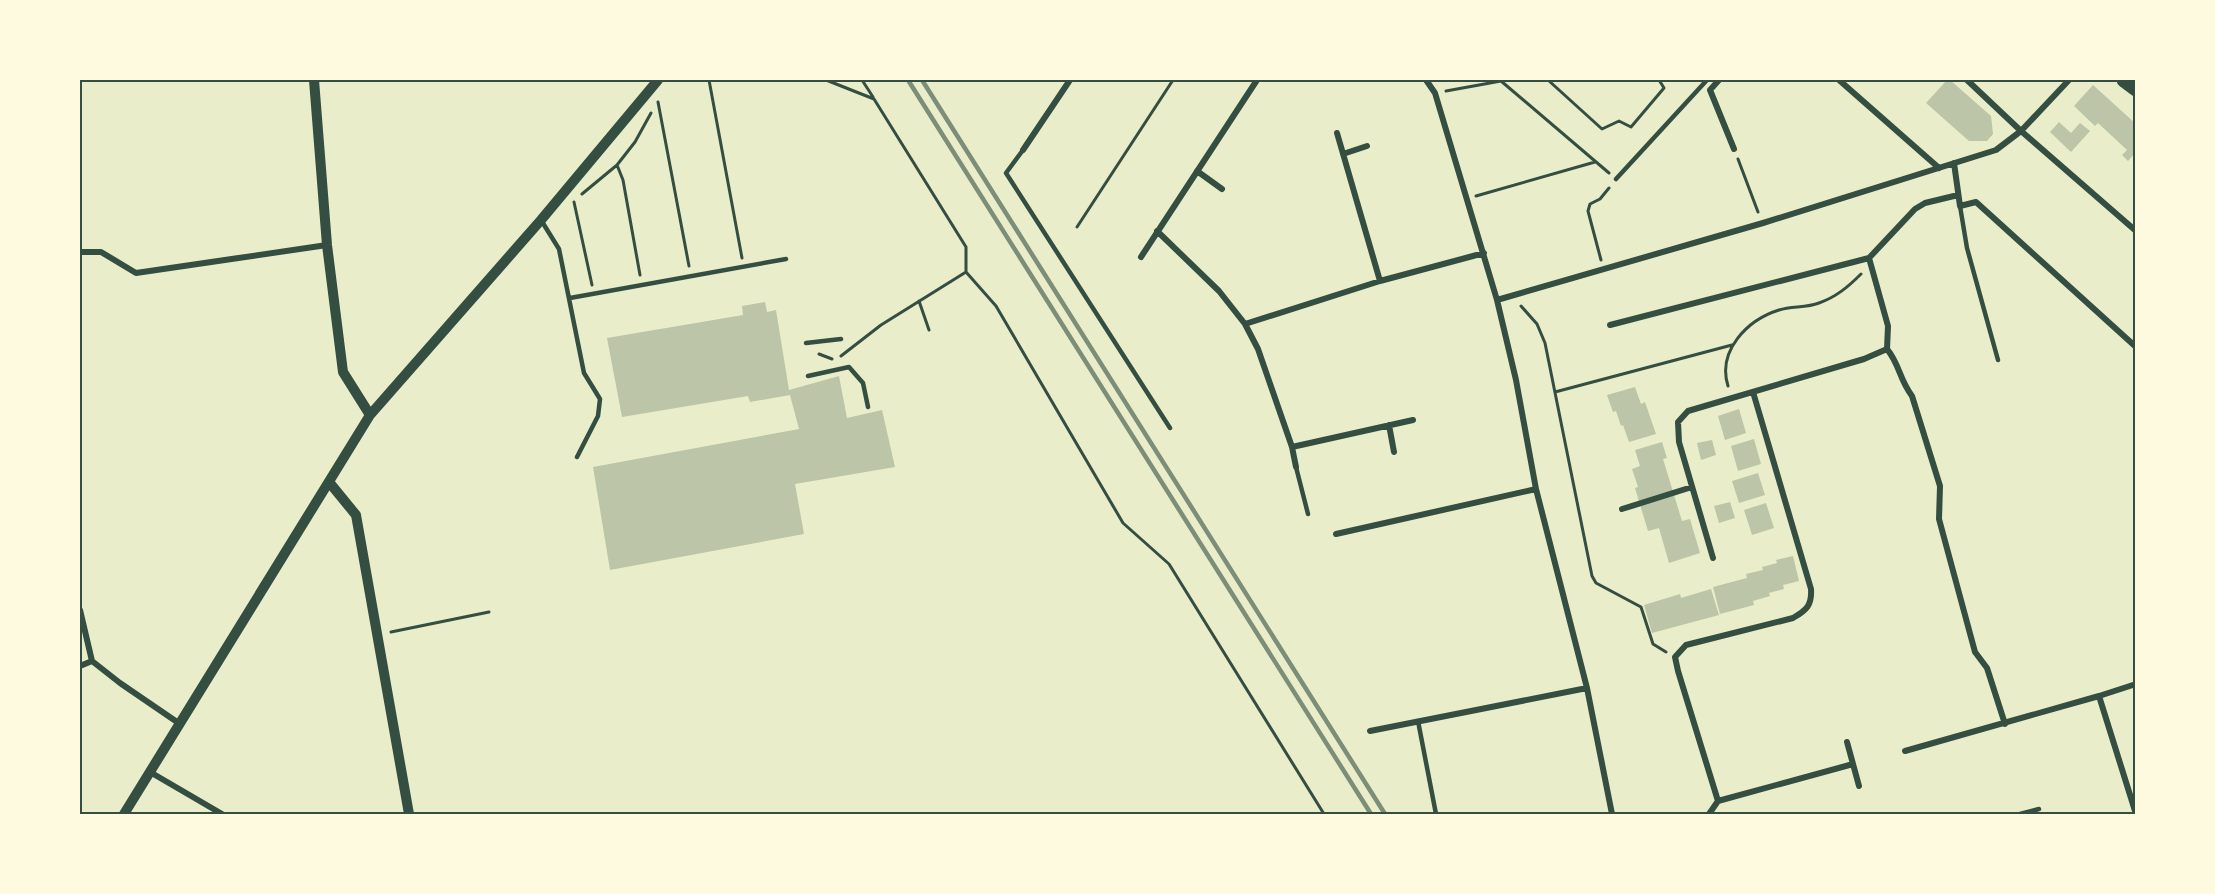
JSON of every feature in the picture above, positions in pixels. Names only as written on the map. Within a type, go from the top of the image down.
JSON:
[{"type":"main road","points":[[2124,80],[2136,89]]},
{"type":"street","points":[[314,80],[327,245],[343,372],[370,416]]},
{"type":"street","points":[[124,814],[370,416],[541,220],[658,80]]},
{"type":"street","points":[[1023,150],[1070,80]]},
{"type":"street","points":[[1141,257],[1257,80]]},
{"type":"street","points":[[1426,80],[1435,93],[1497,300],[1516,380],[1536,489],[1587,688],[1612,814]]},
{"type":"street","points":[[1719,80],[1710,90],[1734,149]]},
{"type":"street","points":[[1839,80],[1939,168]]},
{"type":"street","points":[[1967,80],[2021,131],[2136,231]]},
{"type":"street","points":[[1497,300],[1604,270],[1996,150],[2021,131],[2069,80]]},
{"type":"street","points":[[1337,133],[1380,281]]},
{"type":"street","points":[[1343,154],[1367,147]]},
{"type":"street","points":[[1954,163],[1960,206],[1976,202],[2136,347]]},
{"type":"street","points":[[1197,171],[1222,189]]},
{"type":"street","points":[[1610,325],[1869,258],[1915,209],[1925,203],[1958,195]]},
{"type":"street","points":[[1157,231],[1219,291],[1245,324],[1258,350],[1292,447],[1296,467]]},
{"type":"street","points":[[80,252],[101,252],[136,273],[327,245]]},
{"type":"street","points":[[1245,324],[1380,281],[1484,253]]},
{"type":"street","points":[[1869,258],[1888,326],[1887,349],[1896,360],[1903,384],[1912,396],[1940,486],[1939,519],[1975,652],[1987,668],[2005,724]]},
{"type":"street","points":[[1713,558],[1679,442],[1678,422],[1688,411],[1887,349]]},
{"type":"street","points":[[1718,801],[1675,657],[1686,645],[1793,618],[1805,611],[1812,602],[1811,589],[1752,392]]},
{"type":"street","points":[[1292,447],[1413,420]]},
{"type":"street","points":[[1389,425],[1394,452]]},
{"type":"street","points":[[329,482],[356,515],[409,814]]},
{"type":"street","points":[[1622,509],[1692,487]]},
{"type":"street","points":[[1336,534],[1536,489]]},
{"type":"street","points":[[80,610],[92,661],[180,724]]},
{"type":"street","points":[[80,666],[92,661]]},
{"type":"street","points":[[1905,751],[2005,724],[2136,684]]},
{"type":"street","points":[[1370,731],[1587,688]]},
{"type":"street","points":[[2099,696],[2136,814]]},
{"type":"street","points":[[1846,742],[1859,786]]},
{"type":"street","points":[[1709,814],[1718,801],[1853,764]]},
{"type":"street","points":[[150,772],[222,814]]},
{"type":"lane","points":[[1616,178],[1707,80]]},
{"type":"lane","points":[[1023,150],[1006,173],[1170,428]]},
{"type":"lane","points":[[1960,206],[1967,248],[1998,360]]},
{"type":"lane","points":[[541,220],[559,249],[584,373],[600,399],[598,417],[577,457]]},
{"type":"lane","points":[[570,298],[786,259]]},
{"type":"lane","points":[[806,343],[841,339]]},
{"type":"lane","points":[[808,376],[849,367],[863,383],[868,407]]},
{"type":"lane","points":[[1296,467],[1308,514]]},
{"type":"lane","points":[[1418,721],[1436,814]]},
{"type":"lane","points":[[2020,814],[2039,809]]},
{"type":"path","points":[[709,80],[743,267]]},
{"type":"path","points":[[826,80],[874,99]]},
{"type":"path","points":[[862,80],[966,246],[966,272],[996,306],[1123,523],[1168,564],[1324,814]]},
{"type":"path","points":[[1077,227],[1173,80]]},
{"type":"path","points":[[1548,80],[1602,129],[1619,121],[1631,127],[1664,88],[1659,80]]},
{"type":"path","points":[[1435,93],[1501,81],[1616,178],[1600,198],[1590,204],[1588,211],[1604,270]]},
{"type":"path","points":[[567,209],[617,165],[635,142],[658,100],[691,277]]},
{"type":"path","points":[[1734,149],[1753,199]]},
{"type":"path","points":[[1466,198],[1595,162]]},
{"type":"path","points":[[617,165],[622,180],[642,286]]},
{"type":"path","points":[[574,202],[594,294]]},
{"type":"path","points":[[1732,397],[1725,375],[1732,345],[1746,328],[1778,310],[1818,304],[1836,296],[1864,271],[1869,258]]},
{"type":"path","points":[[806,343],[821,356],[830,359],[840,357],[881,325],[966,272]]},
{"type":"path","points":[[919,300],[929,330]]},
{"type":"path","points":[[1500,312],[1522,306],[1537,324],[1545,343],[1592,576],[1596,584],[1641,607],[1653,644],[1675,657]]},
{"type":"path","points":[[1555,392],[1732,345]]},
{"type":"path","points":[[377,634],[489,612]]},
{"type":"building","points":[[1947,80],[1950,80],[1991,116],[1993,134],[1987,141],[1969,141],[1926,103]]},
{"type":"building","points":[[2093,85],[2136,124],[2136,152],[2128,161],[2122,155],[2127,150],[2098,123],[2095,126],[2074,106]]},
{"type":"building","points":[[2059,122],[2071,133],[2080,123],[2090,131],[2071,152],[2050,132]]},
{"type":"building","points":[[765,302],[767,312],[776,310],[789,390],[839,376],[847,418],[882,410],[895,467],[795,484],[804,534],[610,570],[593,467],[799,429],[790,395],[750,402],[748,396],[622,417],[607,338],[743,315],[742,306]]},
{"type":"building","points":[[1635,387],[1641,404],[1645,402],[1656,434],[1629,442],[1607,395]]},
{"type":"building","points":[[1739,409],[1746,433],[1725,440],[1718,416]]},
{"type":"building","points":[[1754,439],[1761,464],[1738,471],[1731,446]]},
{"type":"building","points":[[1712,440],[1716,455],[1701,460],[1697,443]]},
{"type":"building","points":[[1662,442],[1667,458],[1663,459],[1682,521],[1690,519],[1700,553],[1669,563],[1659,528],[1648,531],[1635,488],[1638,487],[1632,469],[1640,466],[1635,450]]},
{"type":"building","points":[[1758,473],[1765,495],[1739,503],[1732,481]]},
{"type":"building","points":[[1730,502],[1735,518],[1719,523],[1714,506]]},
{"type":"building","points":[[1766,503],[1774,528],[1752,535],[1744,510]]},
{"type":"building","points":[[1793,556],[1799,581],[1783,585],[1784,589],[1753,601],[1754,605],[1720,614],[1713,587],[1747,578],[1746,574],[1763,570],[1762,567],[1777,563],[1776,560]]},
{"type":"building","points":[[1711,589],[1719,615],[1652,633],[1644,605],[1680,594],[1681,598]]},
{"type":"railway","points":[[908,80],[1371,814]]},
{"type":"railway","points":[[922,80],[1385,814]]}]
